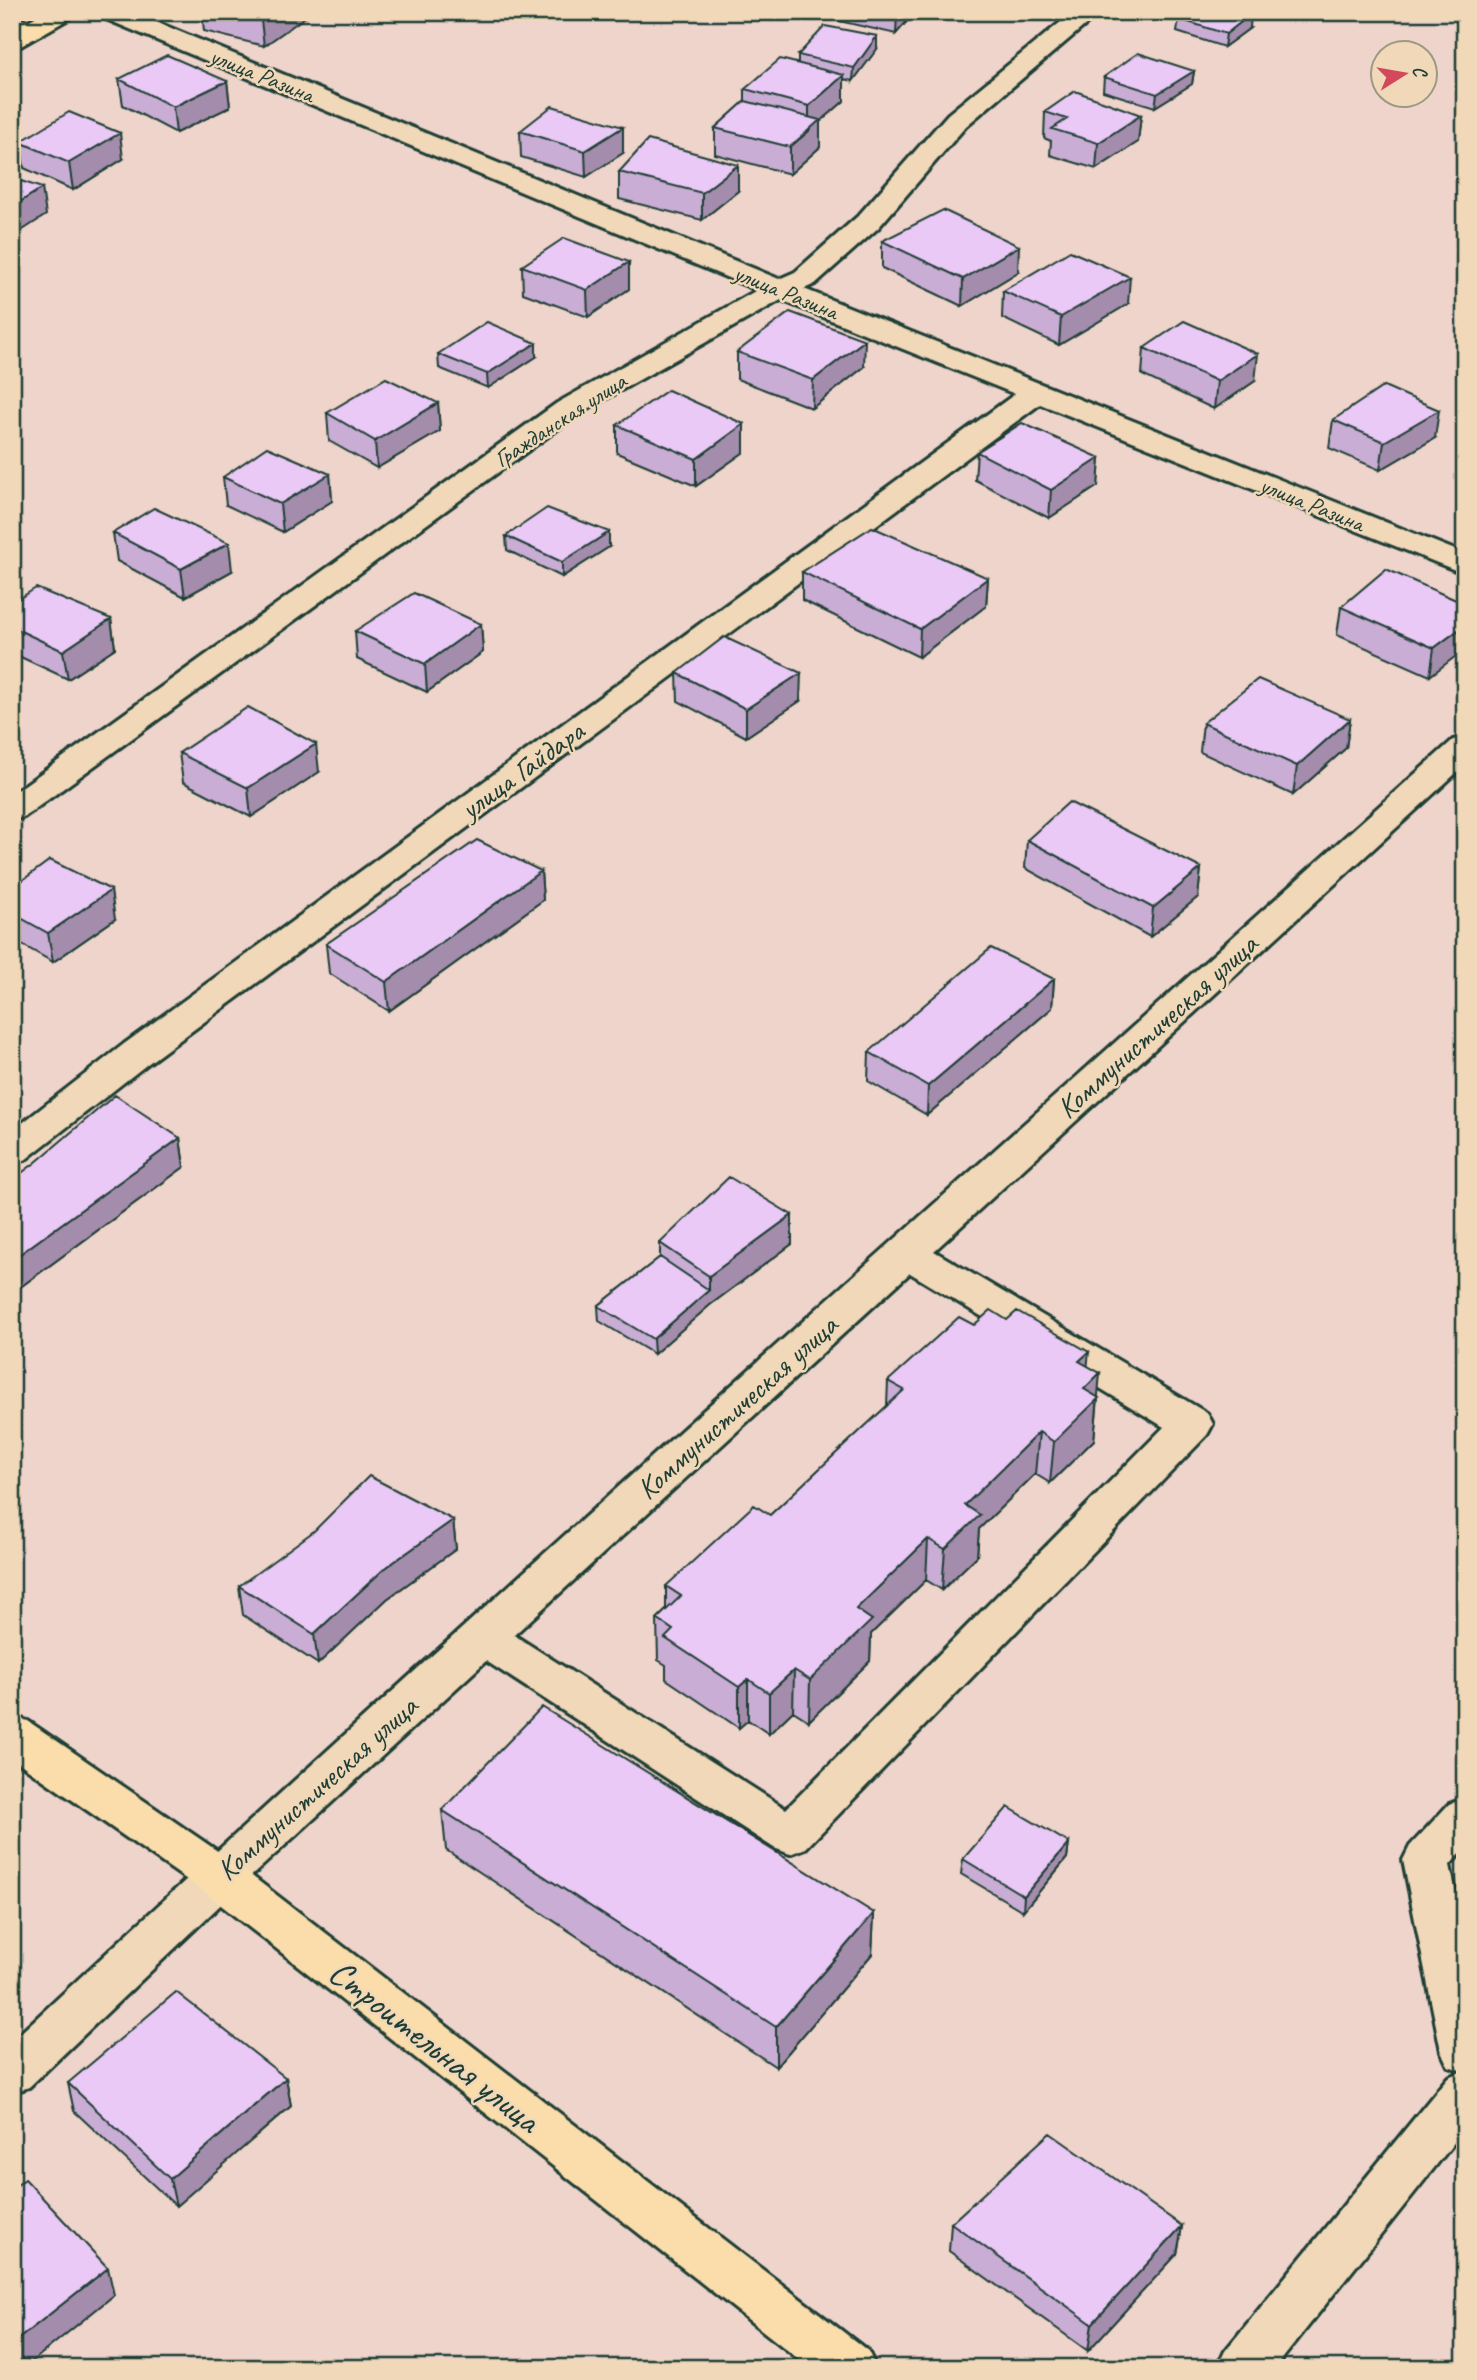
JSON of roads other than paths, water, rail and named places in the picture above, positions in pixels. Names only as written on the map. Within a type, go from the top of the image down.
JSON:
[{"type":"main road","points":[[18,32],[64,12]]},
{"type":"main road","name":"Строительная улица","points":[[12,1734],[219,1877],[850,2368]]},
{"type":"street","name":"улица Разина","points":[[110,12],[779,289],[1465,565]]},
{"type":"street","name":"Гражданская улица","points":[[12,810],[567,409],[779,289],[805,278],[868,222],[957,120],[1088,12]]},
{"type":"street","name":"улица Гайдара","points":[[12,1151],[137,1053],[1036,393]]},
{"type":"street","name":"Коммунистическая улица","points":[[12,2072],[219,1877],[1465,747]]},
{"type":"street","points":[[483,1637],[790,1835],[1192,1424],[906,1253]]},
{"type":"street","points":[[1465,1817],[1426,1860],[1465,2051]]},
{"type":"street","points":[[1243,2368],[1465,2092]]}]
